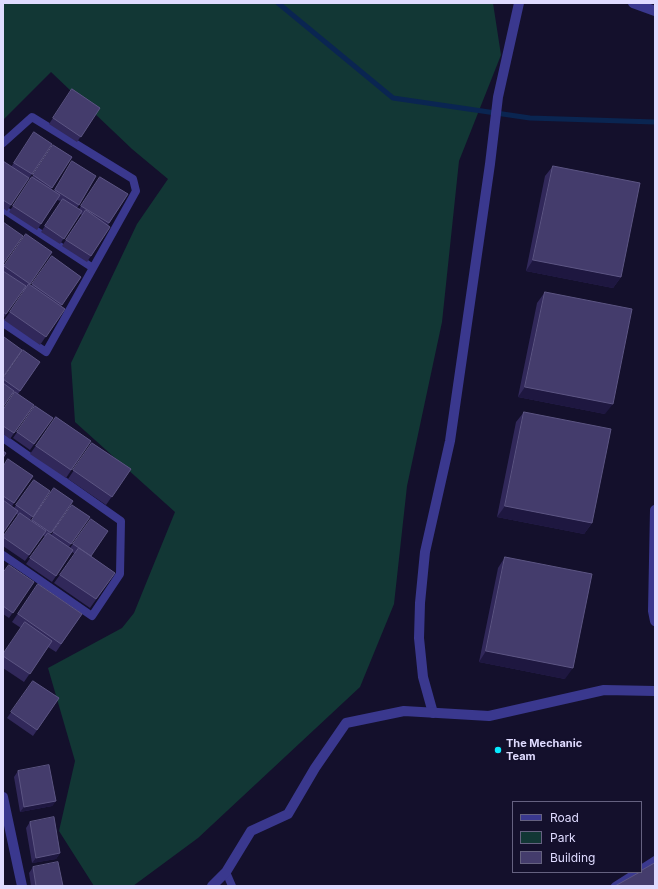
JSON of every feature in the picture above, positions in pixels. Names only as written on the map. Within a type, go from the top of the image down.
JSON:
[{"type":"street","points":[[433,713],[423,677],[419,638],[420,603],[428,534],[450,441],[490,164],[498,97],[519,3]]},
{"type":"street","points":[[633,3],[655,11]]},
{"type":"street","points":[[655,510],[653,611],[655,621]]},
{"type":"street","points":[[212,886],[226,872],[251,831],[288,814],[315,768],[346,723],[404,711],[489,716],[604,690],[655,691]]},
{"type":"street","points":[[3,797],[22,886]]},
{"type":"lane","points":[[3,143],[32,117],[133,179],[136,192],[46,352],[3,323]]},
{"type":"lane","points":[[3,209],[93,268]]},
{"type":"lane","points":[[3,438],[121,520],[120,574],[92,616],[3,555]]},
{"type":"lane","points":[[642,868],[655,860]]},
{"type":"lane","points":[[226,872],[232,886]]},
{"type":"lane","points":[[615,886],[635,873]]},
{"type":"green space","points":[[3,3],[493,3],[501,55],[459,161],[442,322],[407,486],[394,604],[360,687],[198,838],[133,886],[94,886],[59,831],[75,761],[48,668],[122,628],[134,613],[175,512],[75,422],[71,363],[137,224],[168,179],[132,149],[51,72],[3,120]]},
{"type":"building","points":[[72,89],[100,108],[81,137],[53,118]]},
{"type":"building","points":[[34,132],[52,144],[32,174],[14,163]]},
{"type":"building","points":[[53,145],[72,157],[52,188],[33,175]]},
{"type":"building","points":[[3,161],[29,178],[11,205],[3,200]]},
{"type":"building","points":[[72,161],[96,176],[79,205],[55,190]]},
{"type":"building","points":[[553,166],[640,183],[621,277],[533,260]]},
{"type":"building","points":[[32,177],[60,195],[41,224],[13,206]]},
{"type":"building","points":[[100,177],[128,194],[109,223],[81,206]]},
{"type":"building","points":[[63,199],[82,211],[64,239],[45,226]]},
{"type":"building","points":[[86,210],[110,227],[91,256],[66,240]]},
{"type":"building","points":[[3,222],[23,236],[3,264]]},
{"type":"building","points":[[26,234],[52,252],[30,284],[4,266]]},
{"type":"building","points":[[52,256],[81,277],[62,305],[32,284]]},
{"type":"building","points":[[3,271],[26,286],[6,314],[3,312]]},
{"type":"building","points":[[29,284],[65,309],[46,337],[10,312]]},
{"type":"building","points":[[545,292],[632,309],[613,404],[525,387]]},
{"type":"building","points":[[4,337],[22,350],[3,377],[3,338]]},
{"type":"building","points":[[23,350],[40,362],[20,391],[3,379]]},
{"type":"building","points":[[3,383],[14,391],[3,407]]},
{"type":"building","points":[[15,392],[34,405],[14,433],[3,426],[3,410]]},
{"type":"building","points":[[35,406],[53,418],[34,444],[17,432]]},
{"type":"building","points":[[524,412],[611,429],[592,523],[505,506]]},
{"type":"building","points":[[56,417],[91,441],[71,470],[36,446]]},
{"type":"building","points":[[92,443],[131,469],[112,497],[73,470]]},
{"type":"building","points":[[3,451],[6,453],[3,458]]},
{"type":"building","points":[[8,459],[33,476],[14,503],[3,496],[3,467]]},
{"type":"building","points":[[34,480],[50,491],[33,517],[16,505]]},
{"type":"building","points":[[54,488],[73,501],[51,533],[32,520]]},
{"type":"building","points":[[3,500],[18,511],[3,533]]},
{"type":"building","points":[[72,505],[90,517],[71,544],[53,532]]},
{"type":"building","points":[[20,513],[46,531],[29,555],[3,537]]},
{"type":"building","points":[[91,519],[108,531],[91,556],[73,544]]},
{"type":"building","points":[[48,533],[73,550],[56,576],[30,558]]},
{"type":"building","points":[[79,548],[115,573],[96,599],[60,575]]},
{"type":"building","points":[[505,557],[592,574],[573,668],[486,651]]},
{"type":"building","points":[[9,565],[34,582],[13,613],[3,606],[3,573]]},
{"type":"building","points":[[38,584],[82,614],[61,644],[18,614]]},
{"type":"building","points":[[25,622],[52,641],[30,674],[3,656]]},
{"type":"building","points":[[33,681],[59,698],[37,730],[11,712]]},
{"type":"building","points":[[49,765],[56,801],[24,807],[18,771]]},
{"type":"building","points":[[54,817],[60,853],[36,858],[30,822]]},
{"type":"building","points":[[58,862],[63,886],[36,886],[33,867]]},
{"type":"building","points":[[655,863],[655,886],[615,886],[638,873],[642,873],[642,870]]},
{"type":"waterway","points":[[278,3],[393,98],[530,118],[655,122]]},
{"type":"place","name":"The Mechanic Team","points":[[498,750]]}]
